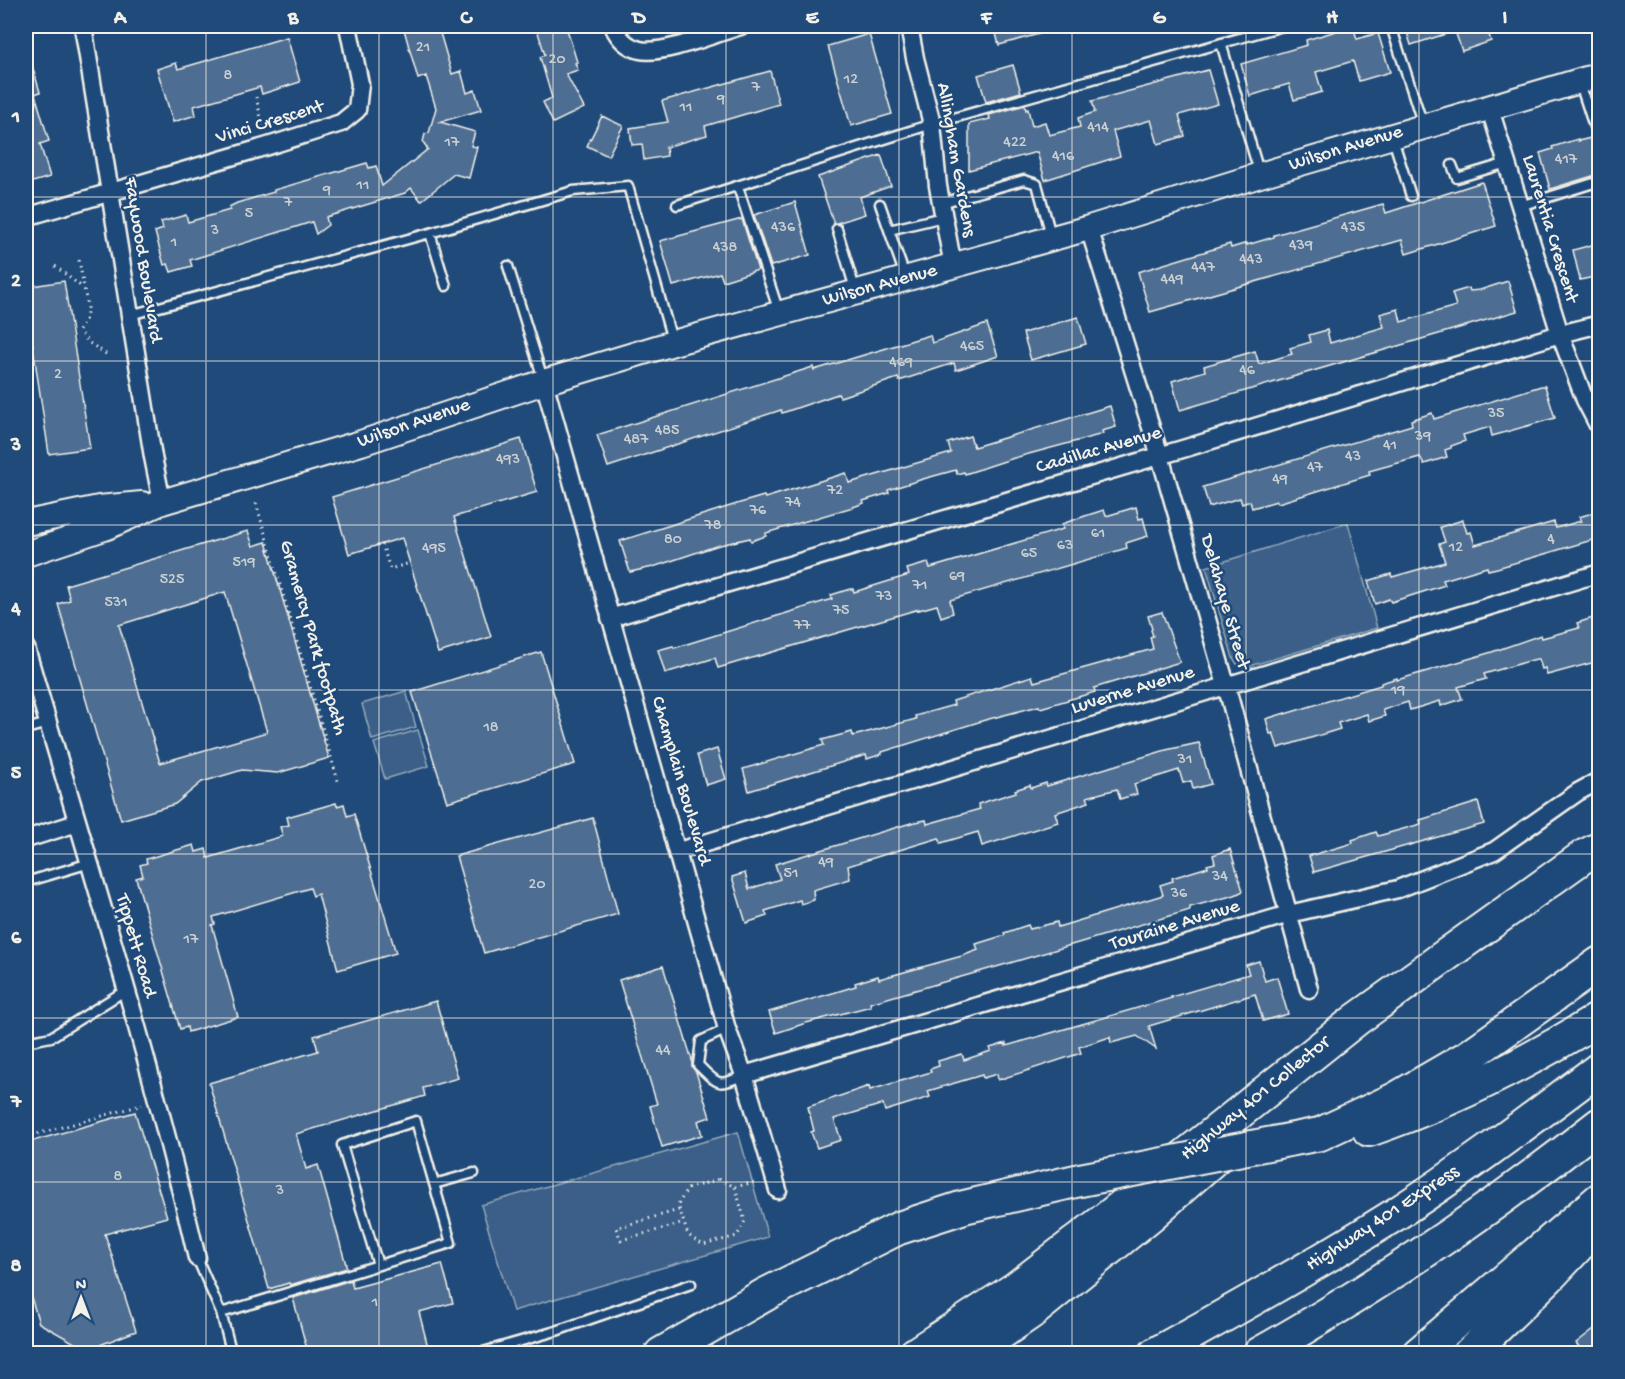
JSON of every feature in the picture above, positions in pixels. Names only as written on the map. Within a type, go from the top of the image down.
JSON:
[{"type":"highway","name":"Highway 401 Collector","points":[[915,1353],[1016,1288],[1357,1019],[1479,930],[1584,856],[1599,848]]},
{"type":"highway","points":[[1320,1134],[1395,1099],[1469,1056],[1599,963]]},
{"type":"highway","points":[[661,1353],[768,1293],[899,1228],[964,1207],[1080,1180],[1320,1134],[1363,1132],[1420,1112],[1501,1076],[1599,1018]]},
{"type":"highway","points":[[971,1353],[1033,1311],[1152,1214],[1277,1103],[1357,1019]]},
{"type":"highway","name":"Highway 401 Express","points":[[1155,1353],[1312,1266],[1397,1213],[1460,1170],[1599,1068]]},
{"type":"highway","points":[[1260,1353],[1413,1260],[1486,1210],[1599,1124]]},
{"type":"highway","points":[[1419,1353],[1599,1200]]},
{"type":"highway","points":[[1469,1353],[1549,1277],[1599,1223]]},
{"type":"main road","name":"Wilson Avenue","points":[[26,555],[107,527],[162,502],[361,443],[544,382],[673,343],[1089,228],[1392,135],[1589,78]]},
{"type":"main road","name":"Wilson Avenue","points":[[26,524],[99,508],[162,502]]},
{"type":"street","name":"Faywood Boulevard","points":[[83,26],[162,502]]},
{"type":"street","name":"Vinci Crescent","points":[[26,217],[268,147],[341,123],[357,111],[360,84],[348,26]]},
{"type":"street","points":[[614,26],[617,34],[627,45],[640,50],[658,50],[741,26]]},
{"type":"street","name":"Allingham Gardens","points":[[909,26],[932,124],[942,210],[953,266]]},
{"type":"street","name":"Laurentia Crescent","points":[[1489,106],[1560,334],[1599,429]]},
{"type":"street","name":"Delahaye Street","points":[[1089,228],[1160,456],[1226,685],[1309,989]]},
{"type":"street","name":"Cadillac Avenue","points":[[610,618],[1599,324]]},
{"type":"street","name":"Champlain Boulevard","points":[[544,382],[728,1029],[776,1184]]},
{"type":"street","name":"Luverne Avenue","points":[[679,852],[1599,573]]},
{"type":"street","name":"Tippett Road","points":[[26,648],[126,990],[177,1172],[197,1258]]},
{"type":"street","name":"Touraine Avenue","points":[[744,1076],[1289,914],[1398,890],[1494,851],[1578,792],[1599,780]]},
{"type":"street","points":[[26,839],[77,823]]},
{"type":"lane","points":[[676,205],[932,124],[1283,26]]},
{"type":"lane","points":[[1391,26],[1423,126]]},
{"type":"lane","points":[[1221,43],[1260,175]]},
{"type":"lane","points":[[1589,78],[1599,146]]},
{"type":"lane","points":[[1392,135],[1411,196]]},
{"type":"lane","points":[[1452,165],[1457,178],[1507,163]]},
{"type":"lane","points":[[889,230],[1024,180],[1036,184],[1052,238]]},
{"type":"lane","points":[[1520,206],[1599,181]]},
{"type":"lane","points":[[130,315],[430,233],[573,191],[628,186],[673,343]]},
{"type":"lane","points":[[738,187],[779,314]]},
{"type":"lane","points":[[879,204],[906,279]]},
{"type":"lane","points":[[837,229],[856,293]]},
{"type":"lane","points":[[430,233],[446,286]]},
{"type":"lane","points":[[508,266],[544,382]]},
{"type":"lane","points":[[26,729],[48,723]]},
{"type":"lane","points":[[26,882],[90,864]]},
{"type":"lane","points":[[26,1042],[51,1037],[126,990]]},
{"type":"lane","points":[[728,1029],[701,1041],[698,1065],[717,1082],[727,1083],[744,1076]]},
{"type":"lane","points":[[221,1313],[451,1243],[416,1121],[342,1145],[378,1265]]},
{"type":"lane","points":[[434,1184],[474,1173]]},
{"type":"lane","points":[[197,1258],[221,1313],[232,1353]]},
{"type":"lane","points":[[476,1353],[556,1331],[691,1284]]},
{"type":"path","points":[[256,97],[268,147]]},
{"type":"path","points":[[79,260],[85,289],[87,316],[79,331],[88,342],[109,356]]},
{"type":"path","points":[[54,266],[85,289]]},
{"type":"path","name":"Gramercy Park footpath","points":[[256,503],[338,781]]},
{"type":"path","points":[[382,544],[390,569],[410,563]]},
{"type":"path","points":[[26,1137],[157,1101]]},
{"type":"path","points":[[735,1187],[745,1221],[737,1236],[704,1245],[687,1235],[678,1205],[687,1189],[719,1179],[735,1187],[776,1184]]},
{"type":"path","points":[[679,1210],[616,1228],[621,1240],[684,1223]]},
{"type":"shaded area","points":[[1348,523],[1377,628],[1246,667],[1237,664],[1233,658],[1206,567]]},
{"type":"shaded area","points":[[406,691],[416,727],[372,740],[362,704]]},
{"type":"shaded area","points":[[418,730],[429,766],[385,779],[374,743]]},
{"type":"shaded area","points":[[738,1132],[768,1237],[513,1311],[481,1205]]},
{"type":"building","points":[[403,26],[438,26],[452,74],[461,71],[467,93],[475,90],[481,110],[440,122],[475,132],[471,146],[477,147],[469,178],[454,174],[421,201],[411,188],[405,193],[326,217],[328,225],[316,234],[312,222],[190,260],[192,266],[171,272],[168,264],[164,265],[155,232],[163,229],[161,222],[186,215],[188,222],[230,210],[229,207],[237,203],[274,192],[274,190],[367,163],[369,168],[376,166],[382,186],[428,149],[423,142],[425,134],[429,133],[436,108],[426,76],[418,79]]},
{"type":"building","points":[[536,26],[566,26],[577,62],[575,63],[578,70],[566,74],[584,108],[553,123],[543,102],[552,98],[540,57],[545,55]]},
{"type":"building","points":[[994,26],[1054,26],[1054,30],[999,45]]},
{"type":"building","points":[[1353,26],[1357,39],[1378,33],[1390,72],[1359,81],[1353,61],[1316,72],[1322,92],[1294,100],[1289,84],[1250,96],[1241,64],[1307,45],[1306,40]]},
{"type":"building","points":[[1405,26],[1486,26],[1491,41],[1462,51],[1455,31],[1411,45]]},
{"type":"building","points":[[869,34],[892,114],[851,126],[828,46]]},
{"type":"building","points":[[287,37],[300,82],[262,94],[260,87],[194,106],[196,115],[173,122],[157,69],[176,63],[178,69]]},
{"type":"building","points":[[29,55],[40,92],[35,94],[49,141],[40,144],[50,177],[26,184],[26,56]]},
{"type":"building","points":[[1013,65],[1021,92],[986,102],[978,75]]},
{"type":"building","points":[[1208,70],[1218,104],[1179,115],[1185,136],[1158,144],[1151,120],[1113,131],[1120,156],[1045,180],[1037,152],[969,170],[969,124],[990,119],[989,115],[1025,105],[1032,126],[1045,122],[1049,135],[1080,127],[1078,118],[1095,112],[1092,101]]},
{"type":"building","points":[[770,71],[779,104],[705,126],[707,135],[666,147],[667,156],[644,160],[642,144],[632,145],[630,128],[668,122],[662,101]]},
{"type":"building","points":[[602,116],[623,126],[608,156],[587,146]]},
{"type":"building","points":[[1591,138],[1599,164],[1599,174],[1550,189],[1540,153],[1578,139],[1578,141]]},
{"type":"building","points":[[881,155],[891,186],[860,197],[865,214],[834,224],[818,177]]},
{"type":"building","points":[[1482,182],[1496,226],[1406,254],[1402,240],[1150,312],[1138,272],[1230,244],[1231,248],[1247,243],[1247,245],[1383,204],[1386,213]]},
{"type":"building","points":[[795,202],[810,255],[771,266],[754,215]]},
{"type":"building","points":[[742,219],[758,270],[723,281],[720,273],[673,286],[660,241]]},
{"type":"building","points":[[1599,243],[1599,276],[1580,280],[1573,250]]},
{"type":"building","points":[[64,281],[90,448],[49,454],[26,287]]},
{"type":"building","points":[[1508,281],[1517,311],[1180,410],[1172,381],[1205,371],[1204,366],[1255,351],[1259,364],[1292,354],[1290,348],[1311,342],[1309,335],[1327,330],[1330,343],[1384,327],[1380,314],[1398,309],[1401,322],[1456,306],[1452,293],[1469,288],[1470,291],[1480,290]]},
{"type":"building","points":[[1078,317],[1086,344],[1031,360],[1023,333]]},
{"type":"building","points":[[987,324],[998,356],[956,370],[954,363],[840,397],[838,394],[782,413],[781,410],[608,467],[597,435],[813,367],[814,370],[930,335],[932,343]]},
{"type":"building","points":[[1545,386],[1555,418],[1492,436],[1490,427],[1463,435],[1465,441],[1445,450],[1447,457],[1424,464],[1420,457],[1369,471],[1370,475],[1278,503],[1277,501],[1252,508],[1250,501],[1242,504],[1240,498],[1209,507],[1203,487],[1412,425],[1411,420],[1432,413],[1434,419]]},
{"type":"building","points":[[1110,406],[1116,427],[1102,431],[1103,434],[965,474],[964,472],[957,474],[956,470],[923,479],[888,490],[889,493],[863,501],[864,503],[856,506],[766,533],[766,536],[751,541],[750,538],[716,546],[653,567],[630,572],[620,541],[740,503],[764,496],[765,498],[846,473],[849,483],[951,453],[948,443],[970,436],[974,447]]},
{"type":"building","points":[[521,439],[537,492],[454,517],[491,637],[438,653],[402,538],[349,554],[332,497]]},
{"type":"building","points":[[1136,507],[1139,519],[1143,518],[1148,536],[1126,543],[1127,548],[950,600],[953,613],[941,617],[937,605],[718,668],[715,658],[665,673],[658,650],[673,646],[674,648],[832,599],[831,595],[850,589],[854,592],[909,575],[907,569],[928,563],[930,568],[1063,529],[1062,524],[1104,510],[1106,516]]},
{"type":"building","points":[[1599,511],[1599,538],[1497,568],[1488,570],[1487,567],[1443,580],[1445,585],[1391,602],[1389,599],[1375,604],[1368,581],[1391,574],[1392,577],[1445,562],[1439,544],[1445,542],[1440,527],[1463,520],[1467,533],[1471,532],[1475,545],[1554,522],[1556,528],[1581,521],[1579,517]]},
{"type":"building","points":[[248,531],[253,546],[266,542],[329,758],[278,773],[242,770],[202,782],[175,804],[121,820],[58,604],[70,600],[66,585]],"holes":[[[225,592],[267,732],[160,763],[119,625]]]},
{"type":"building","points":[[1162,612],[1180,662],[1094,688],[1095,692],[1040,708],[1039,706],[985,720],[882,752],[882,754],[867,759],[866,755],[749,791],[743,769],[824,745],[822,740],[852,732],[853,736],[916,719],[915,716],[954,705],[953,701],[1032,676],[1034,682],[1153,649],[1150,637],[1153,636],[1152,629],[1148,616]]},
{"type":"building","points":[[1599,616],[1599,661],[1547,675],[1539,659],[1536,659],[1484,674],[1486,679],[1458,687],[1462,699],[1441,706],[1440,701],[1410,710],[1408,702],[1383,710],[1385,716],[1369,721],[1367,714],[1338,723],[1340,729],[1278,748],[1273,733],[1270,734],[1266,719],[1381,685],[1381,683],[1397,678],[1397,680],[1492,652],[1541,635],[1542,638],[1579,628],[1577,623]]},
{"type":"building","points":[[541,652],[575,764],[447,802],[412,692]]},
{"type":"building","points":[[1199,743],[1211,784],[1193,789],[1191,781],[1183,783],[1179,770],[1134,784],[1137,794],[1120,799],[1117,789],[1087,797],[1089,802],[1055,813],[1058,822],[982,846],[978,832],[941,843],[939,838],[848,866],[850,879],[813,890],[814,900],[801,904],[800,900],[765,911],[767,916],[746,923],[732,877],[745,873],[749,889],[780,879],[775,864],[911,823],[926,820],[927,824],[980,809],[978,804],[1030,785],[1031,788],[1046,783],[1047,786],[1166,750]]},
{"type":"building","points":[[717,749],[726,779],[706,785],[697,755]]},
{"type":"building","points":[[1478,802],[1484,824],[1314,872],[1309,856],[1353,843],[1352,840],[1376,832],[1378,836],[1421,824],[1420,820]]},
{"type":"building","points":[[336,803],[337,806],[344,804],[347,816],[354,814],[396,953],[338,970],[318,894],[313,896],[310,888],[213,917],[215,924],[212,925],[238,1017],[188,1032],[187,1027],[180,1029],[136,878],[143,876],[140,865],[147,863],[146,859],[194,845],[196,852],[206,849],[208,858],[283,836],[280,827],[289,825],[287,817]]},
{"type":"building","points":[[593,818],[618,914],[484,953],[456,856]]},
{"type":"building","points":[[1230,849],[1243,891],[1235,895],[776,1033],[769,1012],[856,986],[855,983],[878,976],[879,979],[962,956],[978,950],[976,944],[1028,925],[1030,929],[1057,922],[1058,927],[1163,895],[1160,885],[1173,881],[1172,878],[1208,867],[1207,865],[1215,863],[1213,855]]},
{"type":"building","points":[[1259,961],[1265,981],[1277,977],[1288,1014],[1263,1021],[1255,994],[1149,1026],[1156,1049],[1137,1036],[1111,1043],[1110,1037],[1079,1047],[1081,1053],[998,1080],[997,1074],[983,1078],[982,1075],[928,1091],[930,1097],[885,1111],[883,1104],[834,1119],[841,1140],[817,1148],[811,1132],[814,1131],[808,1107],[869,1086],[870,1090],[931,1072],[930,1069],[939,1066],[938,1061],[962,1054],[964,1060],[1006,1043],[1006,1046],[1249,974],[1246,965]]},
{"type":"building","points":[[663,966],[692,1060],[692,1067],[696,1072],[710,1117],[698,1121],[702,1135],[662,1147],[650,1106],[657,1104],[619,980]]},
{"type":"building","points":[[436,1001],[458,1078],[423,1088],[425,1096],[296,1134],[306,1169],[318,1165],[347,1268],[269,1289],[209,1083],[318,1051],[314,1036]]},
{"type":"building","points":[[135,1112],[167,1217],[105,1234],[136,1331],[87,1350],[39,1323],[26,1281],[26,1143]]},
{"type":"building","points":[[442,1264],[453,1303],[419,1312],[429,1351],[420,1353],[308,1353],[293,1298],[351,1280],[353,1288]]},
{"type":"building","points":[[1599,1325],[1599,1353],[1584,1353],[1576,1343]]}]
